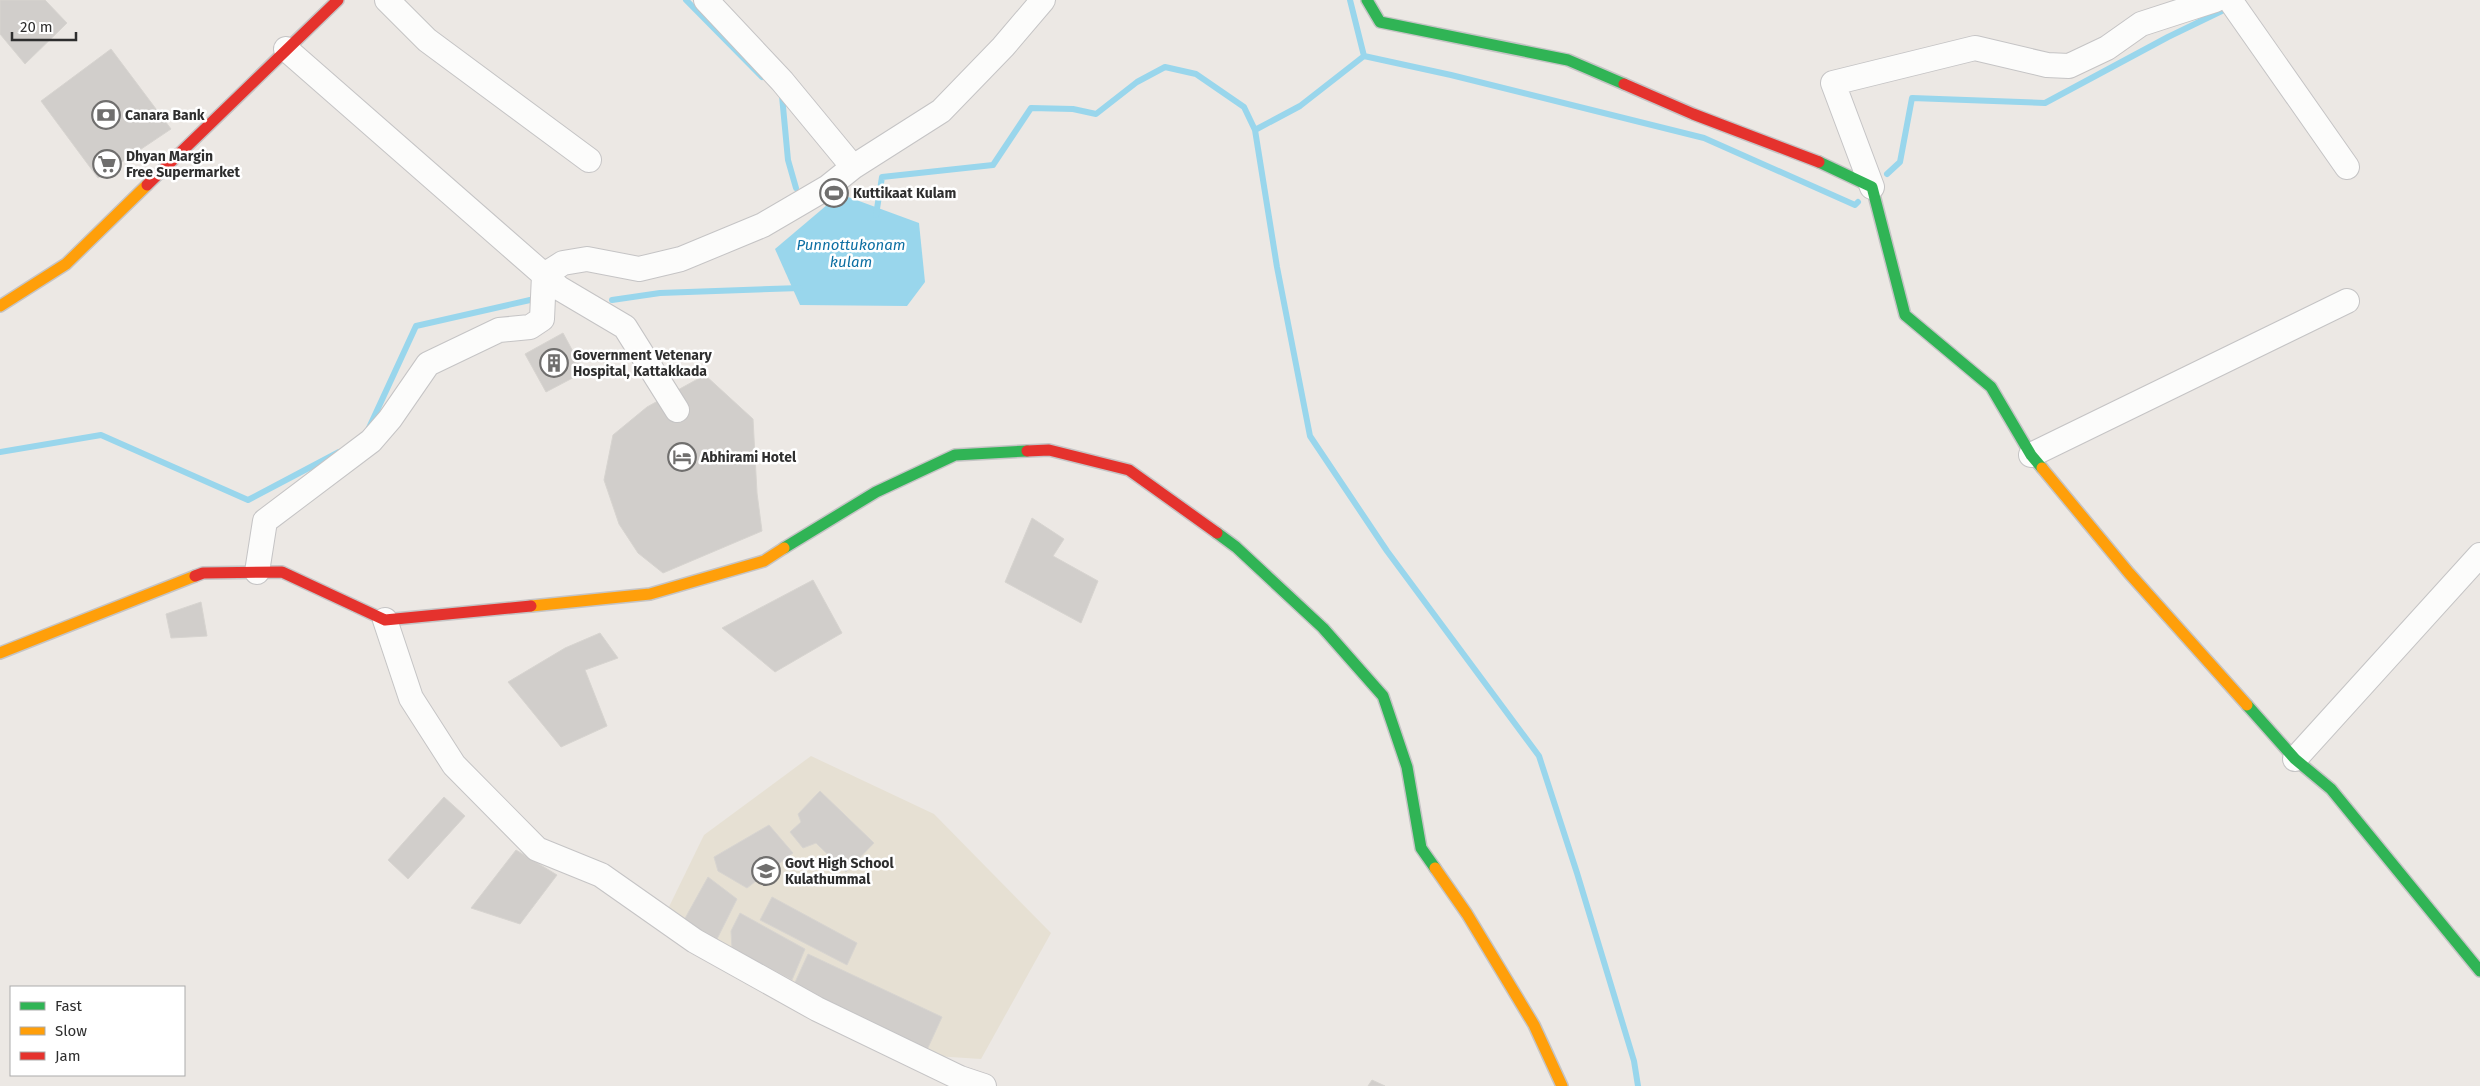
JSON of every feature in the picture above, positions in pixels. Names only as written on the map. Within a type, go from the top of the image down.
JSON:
[{"type":"main road","points":[[0,306],[66,264],[338,0]]},
{"type":"main road","points":[[1367,0],[1380,22],[1568,60],[1693,114],[1822,163],[1872,187],[1905,316],[1991,387],[2031,455],[2129,573],[2295,759],[2331,788],[2480,971]]},
{"type":"main road","points":[[0,653],[203,573],[282,572],[385,620],[650,594],[764,561],[876,492],[955,455],[1049,450],[1129,470],[1236,547],[1323,628],[1383,696],[1407,767],[1421,848],[1467,914],[1534,1025],[1562,1086]]},
{"type":"street","points":[[387,0],[427,40],[589,160]]},
{"type":"street","points":[[706,0],[782,81],[853,167]]},
{"type":"street","points":[[544,275],[563,263],[587,259],[639,269],[681,259],[763,225],[828,186],[853,167],[942,111],[1043,0]]},
{"type":"street","points":[[1872,187],[1834,83],[1975,48],[2048,65],[2069,66],[2107,48],[2141,24],[2215,0]]},
{"type":"street","points":[[2236,9],[2346,167]]},
{"type":"street","points":[[286,49],[559,288],[625,327],[677,410]]},
{"type":"street","points":[[257,572],[265,521],[371,441],[390,419],[428,364],[499,330],[530,327],[542,319],[544,275]]},
{"type":"street","points":[[2031,455],[2347,300]]},
{"type":"street","points":[[2295,759],[2480,555]]},
{"type":"street","points":[[385,620],[411,698],[454,765],[537,849],[601,875],[703,945],[950,1080],[984,1086]]},
{"type":"shaded area","points":[[811,756],[934,814],[1051,933],[981,1059],[935,1056],[874,1032],[666,913],[704,835]]},
{"type":"water","name":"Punnottukonam kulam","points":[[840,194],[919,223],[925,282],[907,306],[800,305],[775,249]]},
{"type":"building","points":[[0,0],[45,0],[67,23],[25,64],[0,34]]},
{"type":"building","name":"Canara Bank","points":[[111,49],[171,129],[98,178],[41,101]]},
{"type":"building","name":"Government Vetenary Hospital, Kattakkada","points":[[563,333],[584,372],[546,392],[525,354]]},
{"type":"building","name":"Abhirami Hotel","points":[[705,375],[753,419],[757,493],[762,531],[663,573],[638,553],[619,524],[604,480],[613,435],[647,407]]},
{"type":"building","points":[[1032,518],[1064,539],[1053,556],[1098,581],[1081,623],[1005,582]]},
{"type":"building","points":[[813,580],[842,633],[775,672],[722,628]]},
{"type":"building","points":[[201,602],[207,636],[171,638],[166,614]]},
{"type":"building","points":[[600,633],[618,658],[585,670],[607,726],[561,747],[508,682],[565,648]]},
{"type":"building","points":[[820,791],[874,843],[846,872],[816,843],[803,848],[790,832],[801,822],[798,814]]},
{"type":"building","points":[[444,797],[465,816],[408,879],[388,860]]},
{"type":"building","points":[[769,825],[793,853],[747,888],[718,871],[714,857]]},
{"type":"building","points":[[516,850],[557,875],[520,924],[471,908]]},
{"type":"building","points":[[708,877],[737,899],[715,943],[683,922]]},
{"type":"building","points":[[772,897],[857,943],[847,965],[760,920]]},
{"type":"building","points":[[740,913],[805,949],[792,980],[732,949],[731,931]]},
{"type":"building","points":[[808,954],[942,1017],[926,1052],[792,989]]},
{"type":"building","points":[[1372,1080],[1385,1086],[1368,1086]]},
{"type":"waterway","points":[[686,0],[762,77]]},
{"type":"waterway","points":[[1350,0],[1364,56]]},
{"type":"waterway","points":[[1887,174],[1900,162],[1912,98],[2045,103],[2168,37],[2230,7]]},
{"type":"waterway","points":[[876,215],[882,177],[993,165],[1031,108],[1073,109],[1096,114],[1137,82],[1165,67],[1196,74],[1244,107],[1255,130],[1300,106],[1364,56],[1451,75],[1704,138],[1855,205],[1858,202]]},
{"type":"waterway","points":[[782,96],[788,160],[796,188]]},
{"type":"waterway","points":[[1255,130],[1277,267],[1310,436],[1387,551],[1539,756],[1634,1061],[1638,1086]]},
{"type":"waterway","points":[[612,300],[660,293],[800,288]]},
{"type":"waterway","points":[[368,430],[416,326],[530,300]]},
{"type":"waterway","points":[[0,452],[101,435],[248,500],[339,452]]},
{"type":"traffic: fast","points":[[1367,0],[1380,22],[1568,60],[1624,84]]},
{"type":"traffic: fast","points":[[1819,162],[1872,187],[1905,315],[1991,387],[2031,455],[2042,468]]},
{"type":"traffic: fast","points":[[784,548],[876,492],[955,455],[1027,451]]},
{"type":"traffic: fast","points":[[1217,533],[1236,547],[1323,628],[1383,696],[1407,767],[1421,848],[1435,868]]},
{"type":"traffic: fast","points":[[2247,705],[2295,759],[2331,789],[2480,971]]},
{"type":"traffic: slow","points":[[0,306],[66,264],[147,185]]},
{"type":"traffic: slow","points":[[2042,468],[2129,573],[2247,705]]},
{"type":"traffic: slow","points":[[531,606],[650,594],[764,561],[784,548]]},
{"type":"traffic: slow","points":[[0,653],[195,576]]},
{"type":"traffic: slow","points":[[1435,868],[1467,914],[1534,1025],[1562,1086]]},
{"type":"traffic: jam","points":[[147,185],[338,0]]},
{"type":"traffic: jam","points":[[1624,84],[1693,114],[1819,162]]},
{"type":"traffic: jam","points":[[1027,451],[1049,450],[1129,470],[1217,533]]},
{"type":"traffic: jam","points":[[195,576],[203,573],[282,572],[385,620],[531,606]]},
{"type":"place","name":"Canara Bank","points":[[106,115]]},
{"type":"place","name":"Dhyan Margin Free Supermarket","points":[[107,164]]},
{"type":"place","name":"Kuttikaat Kulam","points":[[834,193]]},
{"type":"place","name":"Government Vetenary Hospital, Kattakkada","points":[[554,363]]},
{"type":"place","name":"Abhirami Hotel","points":[[682,457]]},
{"type":"place","name":"Govt High School Kulathummal","points":[[766,871]]}]
